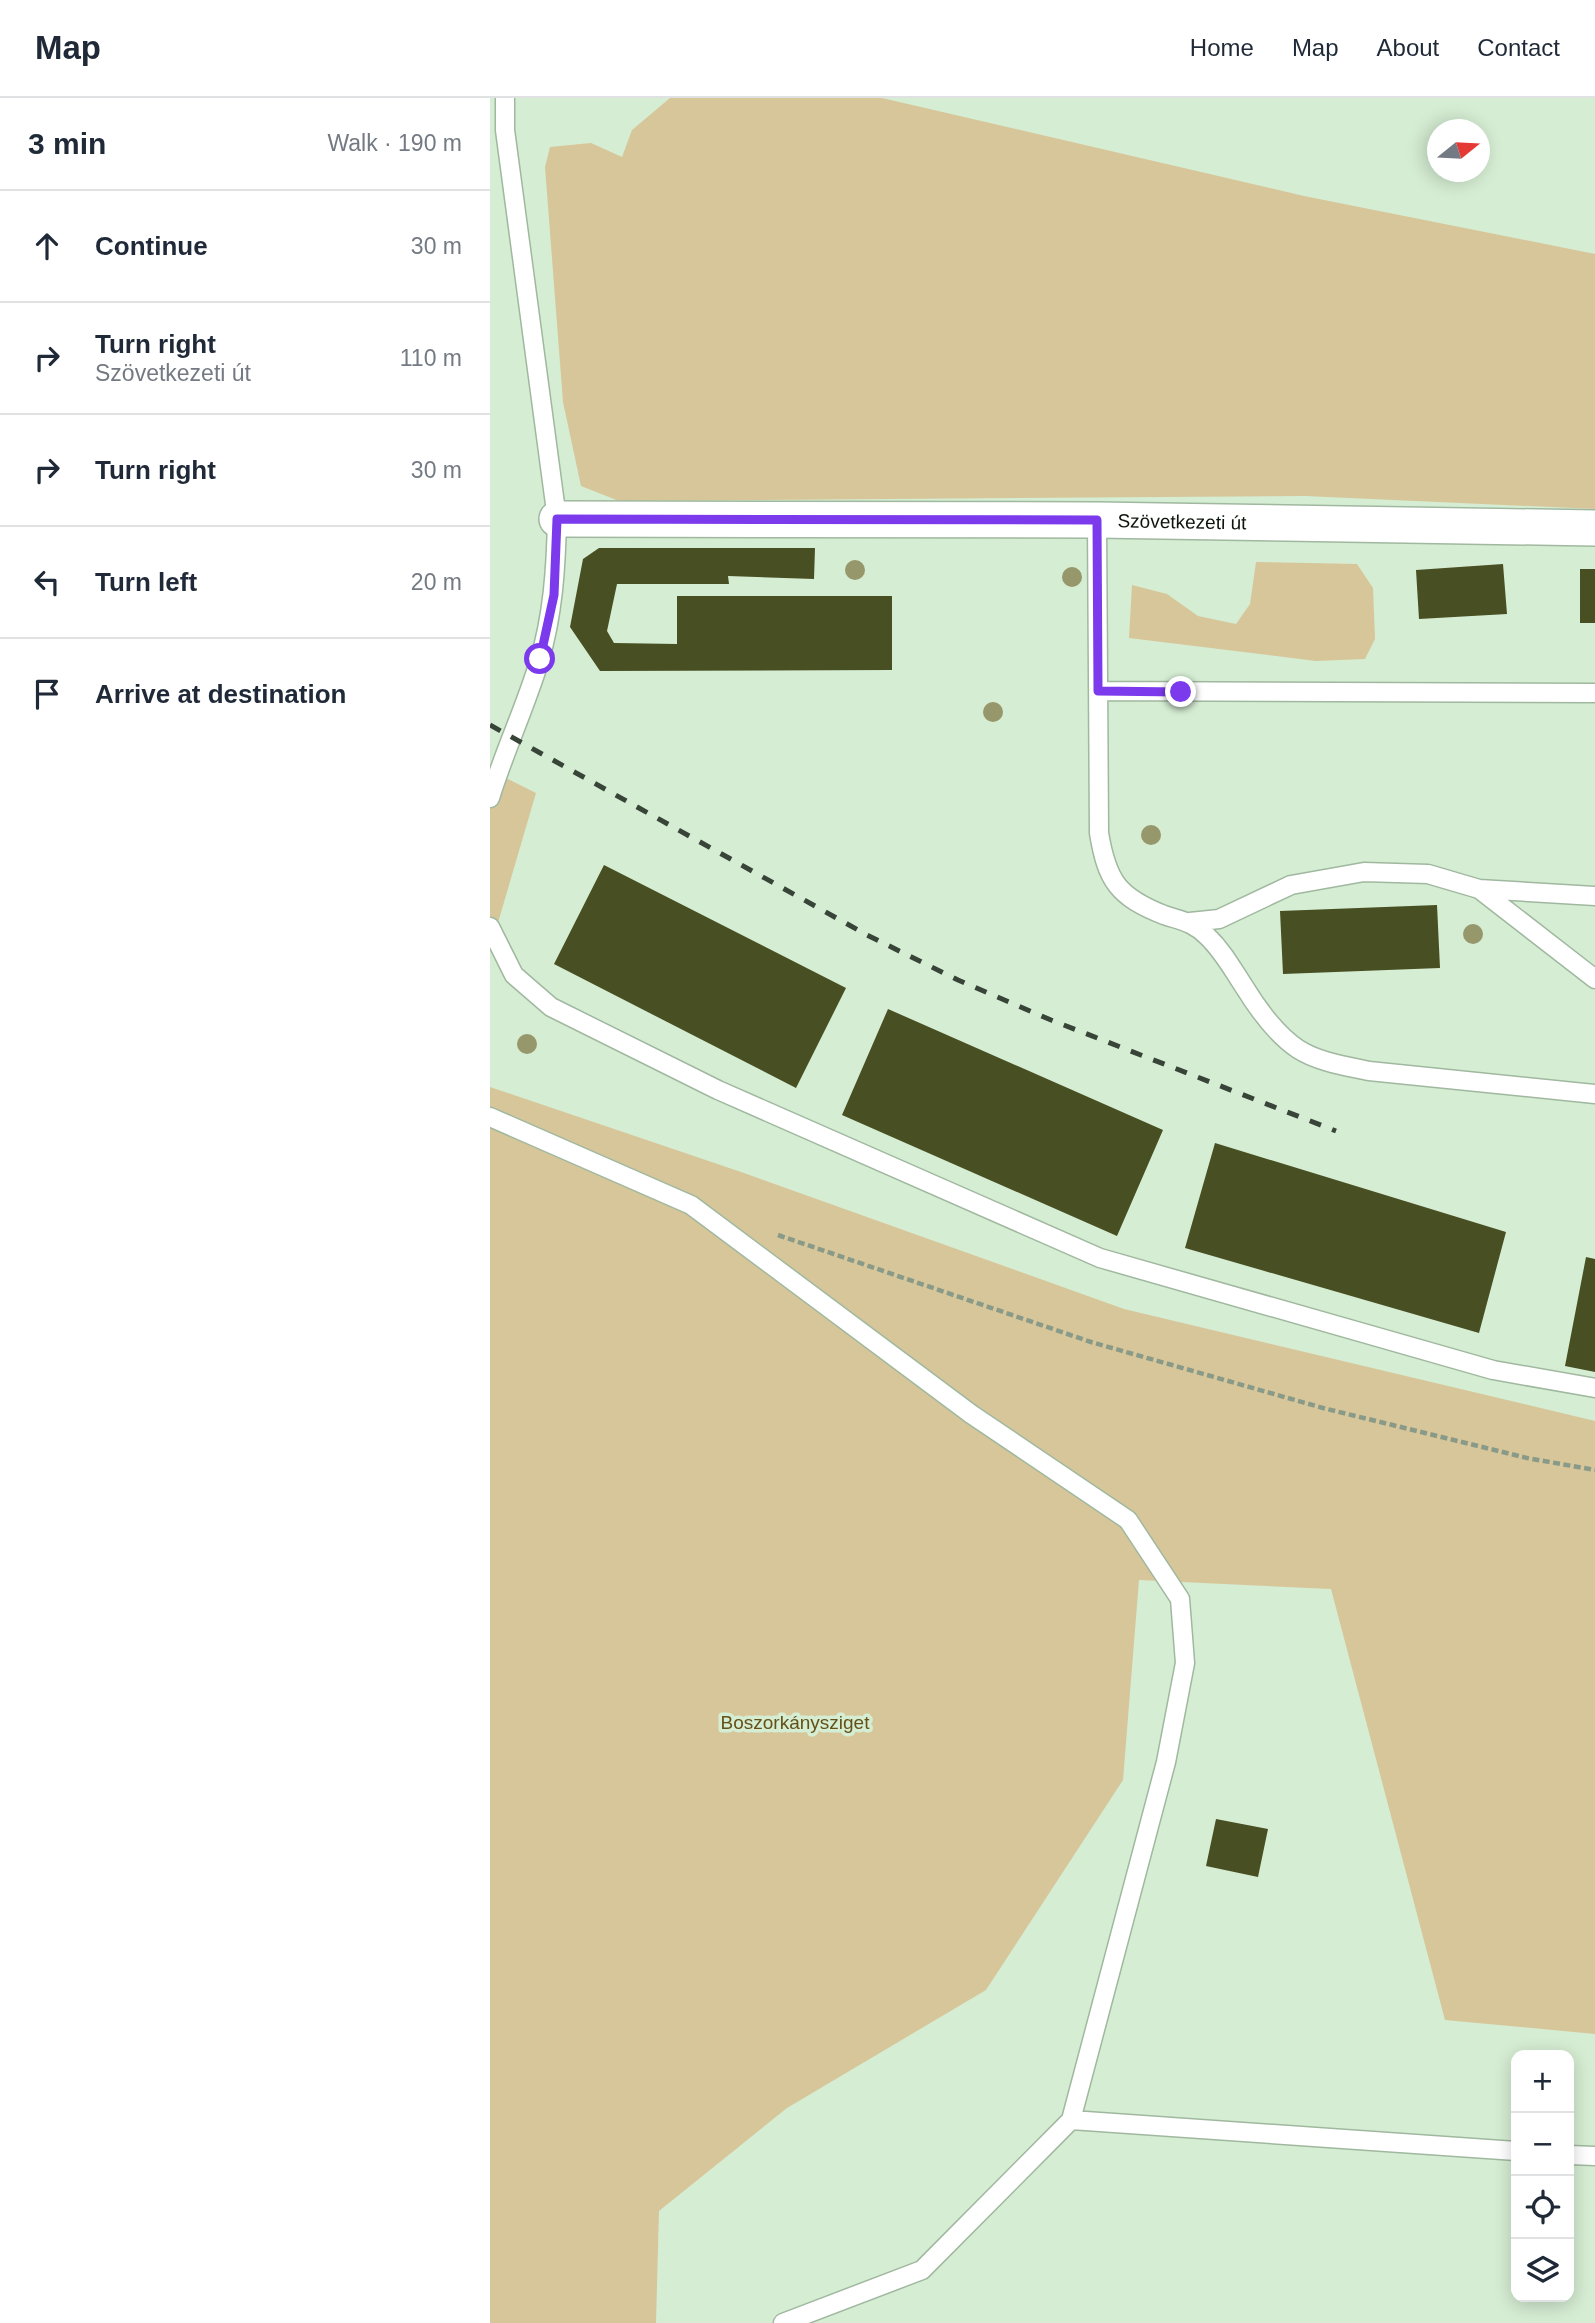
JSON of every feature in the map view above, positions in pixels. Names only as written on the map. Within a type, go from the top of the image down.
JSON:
[{"type":"street","name":"Szövetkezeti út","points":[[557,519],[1097,520],[1595,528]]},
{"type":"lane","points":[[490,798],[540,659],[554,595],[557,519],[505,130],[505,98]]},
{"type":"lane","points":[[1097,520],[1098,833],[1102,856],[1110,877],[1142,905],[1190,922],[1207,936],[1280,1033],[1308,1054],[1344,1066],[1370,1070],[1595,1094]]},
{"type":"lane","points":[[1098,691],[1595,693]]},
{"type":"lane","points":[[1190,922],[1219,919],[1291,886],[1364,872],[1428,874],[1479,889],[1595,896]]},
{"type":"lane","points":[[1479,889],[1595,979]]},
{"type":"lane","points":[[490,928],[514,975],[551,1007],[718,1090],[1100,1258],[1493,1370],[1595,1388]]},
{"type":"lane","points":[[490,1117],[691,1205],[971,1414],[1128,1520],[1180,1599],[1185,1663],[1166,1762],[1071,2120],[922,2270],[783,2323]]},
{"type":"lane","points":[[1071,2120],[1511,2151]]},
{"type":"lane","points":[[1574,2155],[1595,2156]]},
{"type":"path","points":[[768,1232],[1091,1342],[1323,1408],[1527,1458],[1595,1470]]},
{"type":"green space","points":[[670,98],[882,98],[1304,196],[1595,254],[1595,509],[1305,496],[619,501],[581,486],[563,402],[545,167],[550,147],[591,143],[622,157],[632,130]]},
{"type":"green space","points":[[1256,562],[1357,564],[1373,588],[1375,639],[1365,659],[1316,661],[1129,638],[1132,585],[1167,594],[1198,616],[1236,624],[1250,604]]},
{"type":"green space","points":[[490,770],[536,793],[490,950]]},
{"type":"green space","name":"Boszorkánysziget","points":[[490,1087],[744,1173],[1124,1309],[1595,1421],[1595,2034],[1445,2020],[1331,1589],[1139,1580],[1123,1780],[986,1990],[787,2108],[659,2211],[656,2323],[490,2323]]},
{"type":"building","points":[[599,548],[815,548],[814,579],[728,576],[729,584],[617,584],[607,631],[614,643],[677,644],[677,596],[892,596],[892,670],[600,671],[570,627],[583,559]]},
{"type":"building","points":[[1503,564],[1507,614],[1419,619],[1416,570]]},
{"type":"building","points":[[1580,569],[1595,569],[1595,623],[1580,623]]},
{"type":"building","points":[[604,865],[846,988],[796,1088],[554,964]]},
{"type":"building","points":[[1437,905],[1440,968],[1283,974],[1280,911]]},
{"type":"building","points":[[888,1009],[1163,1130],[1117,1236],[842,1115]]},
{"type":"building","points":[[1215,1143],[1506,1232],[1479,1333],[1185,1248]]},
{"type":"building","points":[[1586,1257],[1595,1259],[1595,1372],[1565,1366]]},
{"type":"building","points":[[1216,1819],[1268,1829],[1258,1877],[1206,1866]]},
{"type":"railway","points":[[490,725],[867,935],[958,980],[1051,1020],[1336,1131]]},
{"type":"route","points":[[540,659],[554,595],[557,519],[1097,520],[1098,691],[1181,692]]}]
